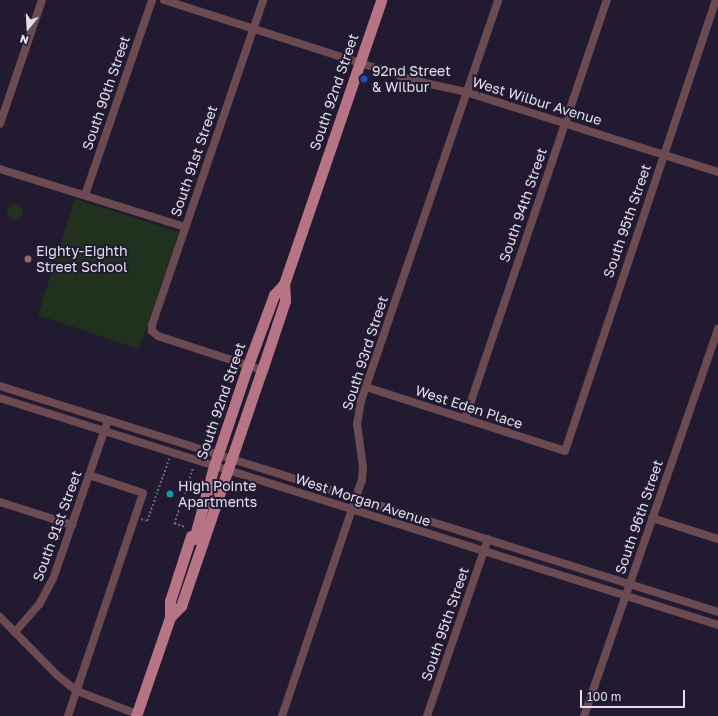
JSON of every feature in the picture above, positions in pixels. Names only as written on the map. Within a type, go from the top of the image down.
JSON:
[{"type":"main road","name":"South 92nd Street","points":[[170,617],[181,606],[228,470],[285,301],[284,284],[381,0]]},
{"type":"main road","name":"South 92nd Street","points":[[136,715],[170,617],[170,601],[191,536],[194,539],[214,466],[248,365],[274,295],[284,284]]},
{"type":"street","points":[[0,124],[42,0]]},
{"type":"street","name":"South 90th Street","points":[[85,195],[152,0]]},
{"type":"street","name":"West Wilbur Avenue","points":[[164,0],[416,81],[466,92],[718,172]]},
{"type":"street","name":"South 91st Street","points":[[248,365],[158,336],[152,331],[152,325],[263,0]]},
{"type":"street","name":"South 93rd Street","points":[[282,716],[356,498],[363,467],[358,416],[366,387],[498,0]]},
{"type":"street","name":"South 94th Street","points":[[464,419],[607,0]]},
{"type":"street","name":"South 95th Street","points":[[565,451],[716,0]]},
{"type":"street","points":[[0,169],[185,227]]},
{"type":"street","name":"South 96th Street","points":[[584,716],[718,328]]},
{"type":"street","points":[[248,365],[262,370]]},
{"type":"street","name":"West Morgan Avenue","points":[[0,386],[718,612]]},
{"type":"street","name":"West Eden Place","points":[[366,387],[565,451]]},
{"type":"street","name":"West Morgan Avenue","points":[[0,398],[104,431],[171,456],[214,466],[275,484],[483,553],[718,625]]},
{"type":"street","name":"South 91st Street","points":[[15,632],[40,603],[53,579],[108,420]]},
{"type":"street","points":[[171,456],[176,441]]},
{"type":"street","points":[[275,484],[278,473]]},
{"type":"street","points":[[68,716],[143,493],[89,475]]},
{"type":"street","points":[[0,502],[72,525]]},
{"type":"street","points":[[652,518],[718,540]]},
{"type":"street","name":"South 95th Street","points":[[427,716],[488,540]]},
{"type":"street","points":[[588,584],[591,572]]},
{"type":"street","points":[[669,610],[672,598]]},
{"type":"street","points":[[0,617],[57,675],[76,690],[136,715]]},
{"type":"path","points":[[350,41],[357,43],[359,37],[352,35]]},
{"type":"path","points":[[135,517],[148,521],[171,456]]},
{"type":"path","points":[[184,527],[174,524],[194,467]]},
{"type":"green space","points":[[75,199],[179,232],[139,349],[38,315]]},
{"type":"green space","points":[[15,204],[22,209],[23,212],[18,219],[15,220],[8,215],[7,212],[12,205]]},
{"type":"place","name":"92nd Street & Wilbur","points":[[364,79]]},
{"type":"place","name":"Eighty-Eighth Street School","points":[[28,259]]},
{"type":"place","name":"High Pointe Apartments","points":[[170,494]]}]
